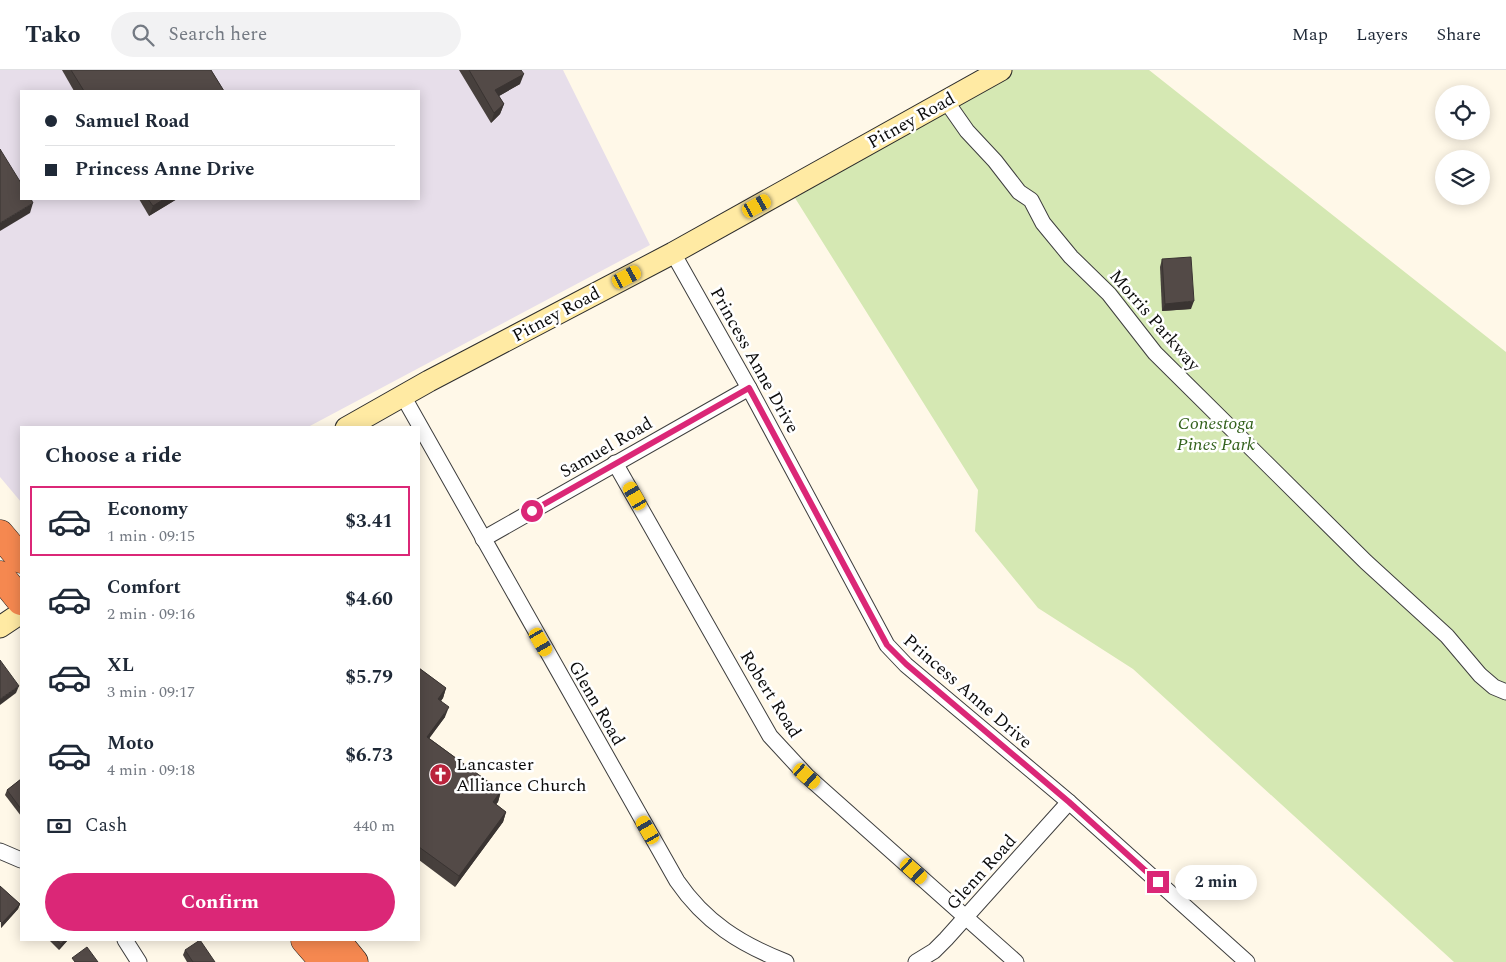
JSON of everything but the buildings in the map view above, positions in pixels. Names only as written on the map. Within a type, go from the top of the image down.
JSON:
[{"type":"highway","points":[[0,534],[20,558]]},
{"type":"highway","points":[[2,577],[20,600]]},
{"type":"highway","points":[[308,941],[342,954]]},
{"type":"main road","name":"Pitney Road","points":[[350,426],[674,253],[1001,70]]},
{"type":"main road","points":[[0,626],[20,615]]},
{"type":"street","name":"Morris Parkway","points":[[946,101],[967,131],[990,155],[1019,192],[1031,200],[1043,223],[1071,257],[1109,294],[1155,353],[1366,562],[1447,636],[1480,675],[1494,687],[1506,692]]},
{"type":"street","name":"Princess Anne Drive","points":[[674,253],[887,645],[906,664],[1069,802],[1247,962]]},
{"type":"street","name":"Samuel Road","points":[[482,539],[749,388]]},
{"type":"street","name":"Glenn Road","points":[[403,396],[420,426]]},
{"type":"street","name":"Glenn Road","points":[[420,427],[677,881],[691,902],[719,928],[763,958],[786,962]]},
{"type":"street","name":"Robert Road","points":[[616,463],[770,736],[807,776],[1016,962]]},
{"type":"street","name":"Glenn Road","points":[[916,962],[934,951],[1069,802]]},
{"type":"street","points":[[0,851],[20,860]]},
{"type":"street","points":[[126,941],[140,962]]},
{"type":"shaded area","points":[[0,70],[563,70],[650,245],[310,426],[20,426],[20,501],[0,477]]},
{"type":"green space","name":"Conestoga Pines Park","points":[[1007,70],[1149,70],[1506,352],[1506,962],[1454,962],[1133,669],[1038,608],[975,531],[978,490],[795,198]]},
{"type":"place","name":"Lancaster Alliance Church","points":[[440,774]]},
{"type":"route","points":[[532,511],[749,388],[872,621],[887,645],[906,664],[1069,802],[1158,882]]}]
